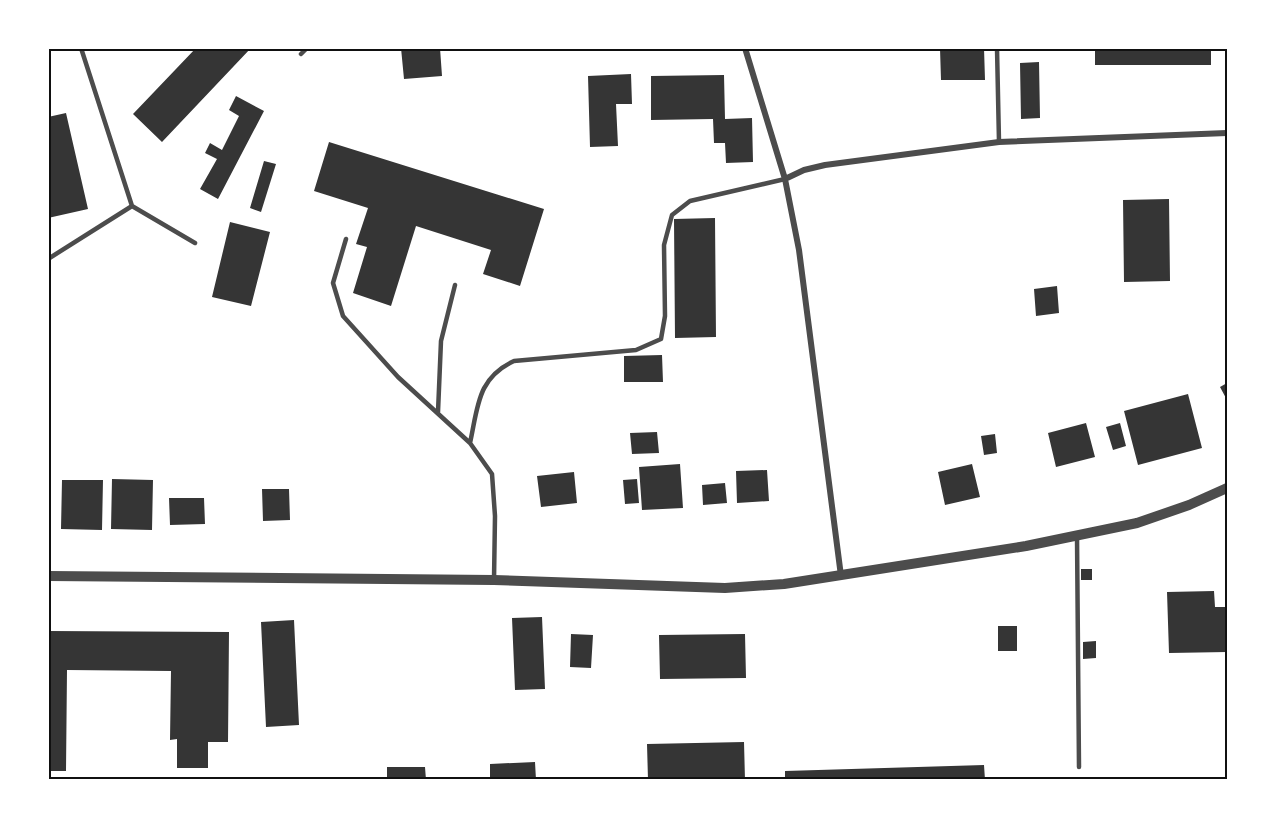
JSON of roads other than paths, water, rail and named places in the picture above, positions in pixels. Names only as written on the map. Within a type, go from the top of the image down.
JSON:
[{"type":"street","points":[[745,48],[784,180],[799,250],[841,576]]},
{"type":"street","points":[[784,180],[804,170],[825,165],[999,142],[1227,134]]},
{"type":"street","points":[[48,576],[494,580],[724,588],[784,584],[1026,546],[1137,523],[1190,505],[1227,488]]},
{"type":"lane","points":[[81,48],[132,206],[195,243]]},
{"type":"lane","points":[[301,54],[307,48]]},
{"type":"lane","points":[[997,48],[999,142]]},
{"type":"lane","points":[[470,443],[482,387],[498,369],[514,361],[636,350],[661,339],[665,316],[664,245],[672,215],[690,201],[784,180]]},
{"type":"lane","points":[[48,259],[132,206]]},
{"type":"lane","points":[[346,239],[333,283],[343,316],[398,377],[470,443],[492,474],[495,516],[494,580]]},
{"type":"lane","points":[[438,412],[441,341],[455,285]]},
{"type":"lane","points":[[1077,535],[1079,767]]}]
